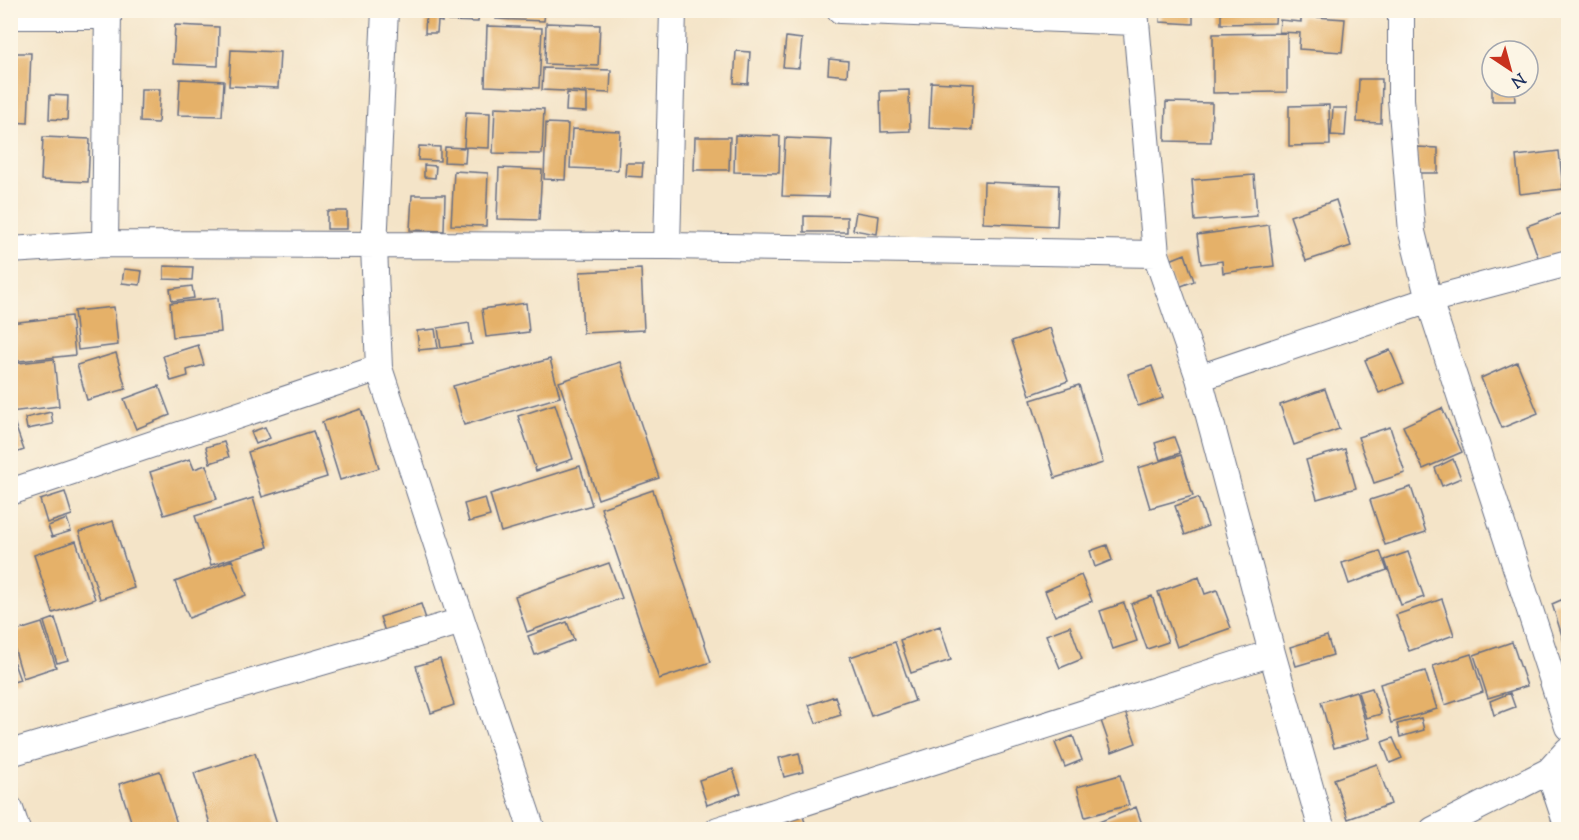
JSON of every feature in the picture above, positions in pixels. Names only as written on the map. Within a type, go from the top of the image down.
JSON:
[{"type":"street","points":[[385,10],[374,247],[379,368],[532,830]]},
{"type":"street","points":[[667,246],[673,10]]},
{"type":"street","points":[[840,10],[1135,16],[1155,254],[1199,378],[1322,830]]},
{"type":"street","points":[[1401,10],[1401,99],[1412,232],[1429,300],[1569,727]]},
{"type":"street","points":[[10,16],[108,13],[105,244]]},
{"type":"street","points":[[10,250],[105,244],[374,247],[667,246],[1155,254]]},
{"type":"street","points":[[1199,378],[1429,300],[1569,263]]},
{"type":"street","points":[[10,492],[379,368]]},
{"type":"street","points":[[10,753],[462,621]]},
{"type":"street","points":[[718,830],[1272,653]]},
{"type":"street","points":[[1433,830],[1548,771],[1569,750]]},
{"type":"street","points":[[1548,771],[1569,828]]},
{"type":"street","points":[[10,809],[17,830]]},
{"type":"building","points":[[426,10],[442,10],[442,22],[438,21],[437,33],[425,33]]},
{"type":"building","points":[[448,10],[479,10],[478,22],[448,21]]},
{"type":"building","points":[[497,10],[545,10],[544,21],[496,19]]},
{"type":"building","points":[[1161,10],[1193,10],[1193,24],[1160,22]]},
{"type":"building","points":[[1221,10],[1276,10],[1275,23],[1221,24]]},
{"type":"building","points":[[1301,16],[1345,19],[1342,52],[1299,49],[1300,33],[1279,32],[1280,20],[1301,22]]},
{"type":"building","points":[[546,23],[600,25],[598,66],[545,64]]},
{"type":"building","points":[[175,25],[219,27],[218,66],[173,64]]},
{"type":"building","points":[[487,26],[542,28],[539,88],[485,86]]},
{"type":"building","points":[[1287,33],[1287,92],[1213,93],[1213,34]]},
{"type":"building","points":[[786,37],[802,39],[799,68],[783,67]]},
{"type":"building","points":[[231,50],[280,52],[278,88],[229,86]]},
{"type":"building","points":[[736,51],[750,52],[748,84],[734,83]]},
{"type":"building","points":[[10,53],[31,53],[28,123],[10,122]]},
{"type":"building","points":[[829,59],[848,61],[847,76],[828,74]]},
{"type":"building","points":[[543,68],[611,70],[610,93],[542,90]]},
{"type":"building","points":[[180,79],[224,81],[222,116],[178,115]]},
{"type":"building","points":[[1359,79],[1382,79],[1381,123],[1357,122]]},
{"type":"building","points":[[931,82],[974,84],[972,130],[929,128]]},
{"type":"building","points":[[141,89],[160,89],[158,123],[140,122]]},
{"type":"building","points":[[909,90],[910,131],[881,132],[880,91]]},
{"type":"building","points":[[567,93],[587,94],[587,112],[566,111]]},
{"type":"building","points":[[50,95],[68,96],[67,120],[49,119]]},
{"type":"building","points":[[1492,99],[1515,99],[1515,101],[1492,101]]},
{"type":"building","points":[[1166,102],[1212,103],[1211,142],[1165,141]]},
{"type":"building","points":[[1329,105],[1330,145],[1289,146],[1289,106]]},
{"type":"building","points":[[495,107],[544,109],[542,154],[493,153]]},
{"type":"building","points":[[1333,108],[1347,108],[1345,136],[1331,135]]},
{"type":"building","points":[[466,112],[490,113],[489,148],[464,147]]},
{"type":"building","points":[[546,123],[568,124],[565,180],[544,179]]},
{"type":"building","points":[[572,129],[620,131],[618,170],[570,168]]},
{"type":"building","points":[[735,135],[780,136],[779,173],[734,172]]},
{"type":"building","points":[[43,137],[90,139],[88,182],[41,180]]},
{"type":"building","points":[[695,137],[730,137],[729,170],[694,170]]},
{"type":"building","points":[[785,138],[832,140],[829,197],[782,196]]},
{"type":"building","points":[[419,146],[440,147],[440,161],[418,160]]},
{"type":"building","points":[[445,147],[466,148],[465,163],[444,162]]},
{"type":"building","points":[[1417,147],[1438,148],[1438,173],[1417,173]]},
{"type":"building","points":[[1559,151],[1563,189],[1520,194],[1516,156]]},
{"type":"building","points":[[626,163],[643,163],[642,177],[625,176]]},
{"type":"building","points":[[424,165],[436,166],[435,178],[424,177]]},
{"type":"building","points":[[499,168],[542,170],[539,220],[497,219]]},
{"type":"building","points":[[454,171],[488,173],[486,226],[451,225]]},
{"type":"building","points":[[1254,175],[1257,216],[1195,221],[1192,180]]},
{"type":"building","points":[[984,182],[1059,185],[1057,226],[983,223]]},
{"type":"building","points":[[412,195],[445,195],[444,231],[410,230]]},
{"type":"building","points":[[1336,200],[1351,246],[1306,261],[1290,216]]},
{"type":"building","points":[[327,211],[347,211],[347,229],[327,229]]},
{"type":"building","points":[[1568,211],[1568,249],[1539,260],[1527,226]]},
{"type":"building","points":[[856,212],[879,216],[877,234],[853,230]]},
{"type":"building","points":[[804,216],[847,217],[847,232],[804,232]]},
{"type":"building","points":[[1269,225],[1274,266],[1223,273],[1222,261],[1201,264],[1197,235]]},
{"type":"building","points":[[1185,254],[1194,281],[1174,289],[1165,262]]},
{"type":"building","points":[[10,266],[16,267],[15,299],[10,299]]},
{"type":"building","points":[[164,266],[193,267],[192,280],[164,279]]},
{"type":"building","points":[[124,269],[142,271],[140,285],[122,283]]},
{"type":"building","points":[[641,269],[644,330],[583,333],[580,272]]},
{"type":"building","points":[[192,286],[194,298],[172,301],[170,289]]},
{"type":"building","points":[[218,298],[221,332],[173,337],[170,303]]},
{"type":"building","points":[[526,303],[529,332],[486,337],[482,309]]},
{"type":"building","points":[[114,307],[118,345],[78,350],[74,311]]},
{"type":"building","points":[[71,316],[75,355],[10,362],[10,323]]},
{"type":"building","points":[[469,323],[472,344],[441,348],[438,328]]},
{"type":"building","points":[[1050,328],[1068,381],[1030,395],[1012,341]]},
{"type":"building","points":[[435,329],[438,348],[419,350],[417,331]]},
{"type":"building","points":[[198,345],[204,365],[187,370],[188,376],[171,381],[163,356]]},
{"type":"building","points":[[1390,350],[1404,383],[1379,393],[1365,360]]},
{"type":"building","points":[[116,353],[126,389],[87,400],[77,365]]},
{"type":"building","points":[[54,359],[59,406],[10,412],[10,364]]},
{"type":"building","points":[[550,359],[560,397],[464,425],[453,386]]},
{"type":"building","points":[[620,362],[659,478],[598,499],[559,382]]},
{"type":"building","points":[[1517,362],[1538,413],[1502,428],[1481,378]]},
{"type":"building","points":[[1152,366],[1163,398],[1138,406],[1128,374]]},
{"type":"building","points":[[1079,385],[1103,463],[1055,478],[1031,400]]},
{"type":"building","points":[[159,386],[170,415],[136,429],[124,399]]},
{"type":"building","points":[[1325,389],[1339,429],[1294,445],[1280,405]]},
{"type":"building","points":[[555,404],[573,459],[536,471],[518,416]]},
{"type":"building","points":[[1442,408],[1462,452],[1423,469],[1403,426]]},
{"type":"building","points":[[361,409],[379,468],[340,480],[322,422]]},
{"type":"building","points":[[51,412],[53,424],[27,429],[25,418]]},
{"type":"building","points":[[13,419],[24,450],[10,455],[10,420]]},
{"type":"building","points":[[265,427],[270,438],[256,444],[251,432]]},
{"type":"building","points":[[1390,427],[1405,473],[1374,483],[1358,437]]},
{"type":"building","points":[[313,431],[327,477],[262,497],[248,452]]},
{"type":"building","points":[[1174,437],[1180,453],[1160,460],[1155,443]]},
{"type":"building","points":[[224,442],[229,457],[210,463],[206,447]]},
{"type":"building","points":[[1345,449],[1356,488],[1317,499],[1306,460]]},
{"type":"building","points":[[1181,455],[1193,496],[1150,508],[1138,468]]},
{"type":"building","points":[[190,459],[194,469],[206,465],[217,499],[164,515],[150,472]]},
{"type":"building","points":[[1453,459],[1461,478],[1442,486],[1435,468]]},
{"type":"building","points":[[580,466],[592,505],[501,532],[490,494]]},
{"type":"building","points":[[1411,487],[1426,532],[1385,545],[1370,500]]},
{"type":"building","points":[[653,490],[711,662],[659,679],[601,508]]},
{"type":"building","points":[[65,492],[72,515],[47,523],[40,500]]},
{"type":"building","points":[[253,498],[268,547],[211,565],[195,516]]},
{"type":"building","points":[[485,498],[490,516],[469,522],[464,504]]},
{"type":"building","points":[[1198,498],[1208,526],[1185,535],[1175,506]]},
{"type":"building","points":[[67,519],[71,531],[52,537],[48,526]]},
{"type":"building","points":[[113,521],[134,588],[100,599],[79,532]]},
{"type":"building","points":[[76,541],[95,599],[53,613],[34,555]]},
{"type":"building","points":[[1107,545],[1112,560],[1095,567],[1090,551]]},
{"type":"building","points":[[1380,551],[1387,570],[1349,584],[1342,563]]},
{"type":"building","points":[[1408,552],[1424,597],[1401,605],[1385,560]]},
{"type":"building","points":[[232,560],[246,595],[189,618],[175,582]]},
{"type":"building","points":[[609,563],[622,598],[527,632],[515,596]]},
{"type":"building","points":[[1081,575],[1092,601],[1055,616],[1045,591]]},
{"type":"building","points":[[1199,577],[1205,594],[1217,590],[1231,628],[1177,647],[1158,592]]},
{"type":"building","points":[[1152,596],[1168,642],[1147,649],[1131,604]]},
{"type":"building","points":[[1568,597],[1568,640],[1564,642],[1552,604]]},
{"type":"building","points":[[1442,599],[1454,635],[1409,651],[1396,615]]},
{"type":"building","points":[[1124,603],[1137,641],[1113,649],[1100,611]]},
{"type":"building","points":[[421,604],[427,622],[386,635],[380,617]]},
{"type":"building","points":[[55,618],[68,660],[57,663],[44,622]]},
{"type":"building","points":[[567,622],[574,640],[535,655],[528,636]]},
{"type":"building","points":[[42,623],[56,667],[23,678],[10,633]]},
{"type":"building","points":[[940,626],[951,660],[911,673],[900,640]]},
{"type":"building","points":[[1070,626],[1082,659],[1060,668],[1046,635]]},
{"type":"building","points":[[1327,636],[1333,655],[1296,666],[1290,647]]},
{"type":"building","points":[[895,642],[915,701],[871,716],[850,657]]},
{"type":"building","points":[[1512,642],[1527,686],[1488,698],[1474,655]]},
{"type":"building","points":[[10,652],[20,680],[10,683]]},
{"type":"building","points":[[1471,654],[1483,692],[1445,705],[1433,666]]},
{"type":"building","points":[[440,659],[454,705],[431,713],[416,666]]},
{"type":"building","points":[[1425,671],[1437,709],[1391,723],[1380,684]]},
{"type":"building","points":[[1372,688],[1381,714],[1366,718],[1358,692]]},
{"type":"building","points":[[1356,691],[1370,738],[1334,748],[1321,702]]},
{"type":"building","points":[[1510,693],[1515,707],[1494,715],[1490,701]]},
{"type":"building","points":[[835,696],[841,715],[816,723],[809,705]]},
{"type":"building","points":[[1123,706],[1136,743],[1112,752],[1099,715]]},
{"type":"building","points":[[1421,718],[1424,730],[1400,737],[1397,724]]},
{"type":"building","points":[[1073,736],[1082,760],[1065,767],[1055,743]]},
{"type":"building","points":[[1393,738],[1402,758],[1390,763],[1382,742]]},
{"type":"building","points":[[255,753],[279,830],[212,830],[194,773]]},
{"type":"building","points":[[799,753],[803,772],[784,777],[779,758]]},
{"type":"building","points":[[1377,764],[1391,804],[1348,819],[1334,779]]},
{"type":"building","points":[[733,769],[741,793],[707,805],[699,780]]},
{"type":"building","points":[[160,771],[179,830],[134,830],[119,784]]},
{"type":"building","points":[[1120,775],[1129,805],[1085,817],[1077,787]]},
{"type":"building","points":[[1136,807],[1144,830],[1101,830],[1099,822]]},
{"type":"building","points":[[800,809],[808,830],[758,830]]}]
